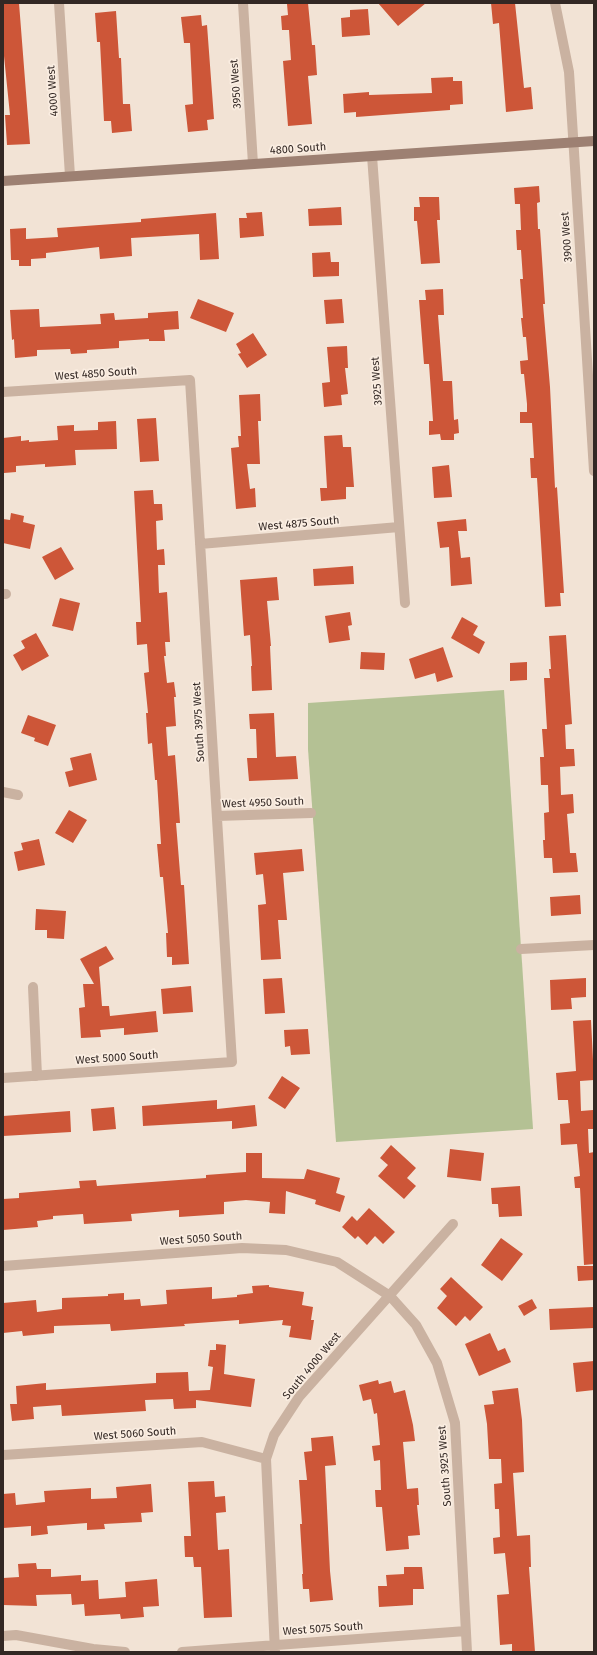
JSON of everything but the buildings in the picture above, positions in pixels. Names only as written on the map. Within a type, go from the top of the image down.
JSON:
[{"type":"street","name":"4000 West","points":[[59,3],[70,176]]},
{"type":"street","name":"3950 West","points":[[242,3],[254,164]]},
{"type":"street","name":"3900 West","points":[[555,3],[569,72],[594,470]]},
{"type":"street","name":"4800 South","points":[[3,181],[594,142]]},
{"type":"street","name":"3925 West","points":[[372,156],[405,604]]},
{"type":"street","name":"West 4850 South","points":[[3,392],[190,380]]},
{"type":"street","name":"South 3975 West","points":[[190,380],[232,1062]]},
{"type":"street","name":"West 4875 South","points":[[200,544],[399,527]]},
{"type":"street","points":[[3,792],[18,795]]},
{"type":"street","name":"West 4950 South","points":[[217,816],[311,813]]},
{"type":"street","points":[[521,949],[594,945]]},
{"type":"street","points":[[33,987],[37,1076]]},
{"type":"street","name":"West 5000 South","points":[[3,1078],[232,1062]]},
{"type":"street","name":"South 4000 West","points":[[274,1649],[266,1459],[274,1435],[299,1397],[453,1224]]},
{"type":"street","name":"West 5050 South","points":[[3,1266],[242,1248],[286,1250],[337,1262],[390,1296]]},
{"type":"street","name":"South 3925 West","points":[[390,1296],[416,1324],[437,1363],[455,1423],[467,1652]]},
{"type":"street","name":"West 5060 South","points":[[3,1455],[202,1442],[266,1459]]},
{"type":"street","name":"West 5075 South","points":[[182,1652],[274,1649],[466,1631]]},
{"type":"street","points":[[3,1636],[16,1635],[93,1649],[126,1652]]},
{"type":"green space","points":[[504,690],[533,1129],[336,1142],[308,749],[308,703]]}]
